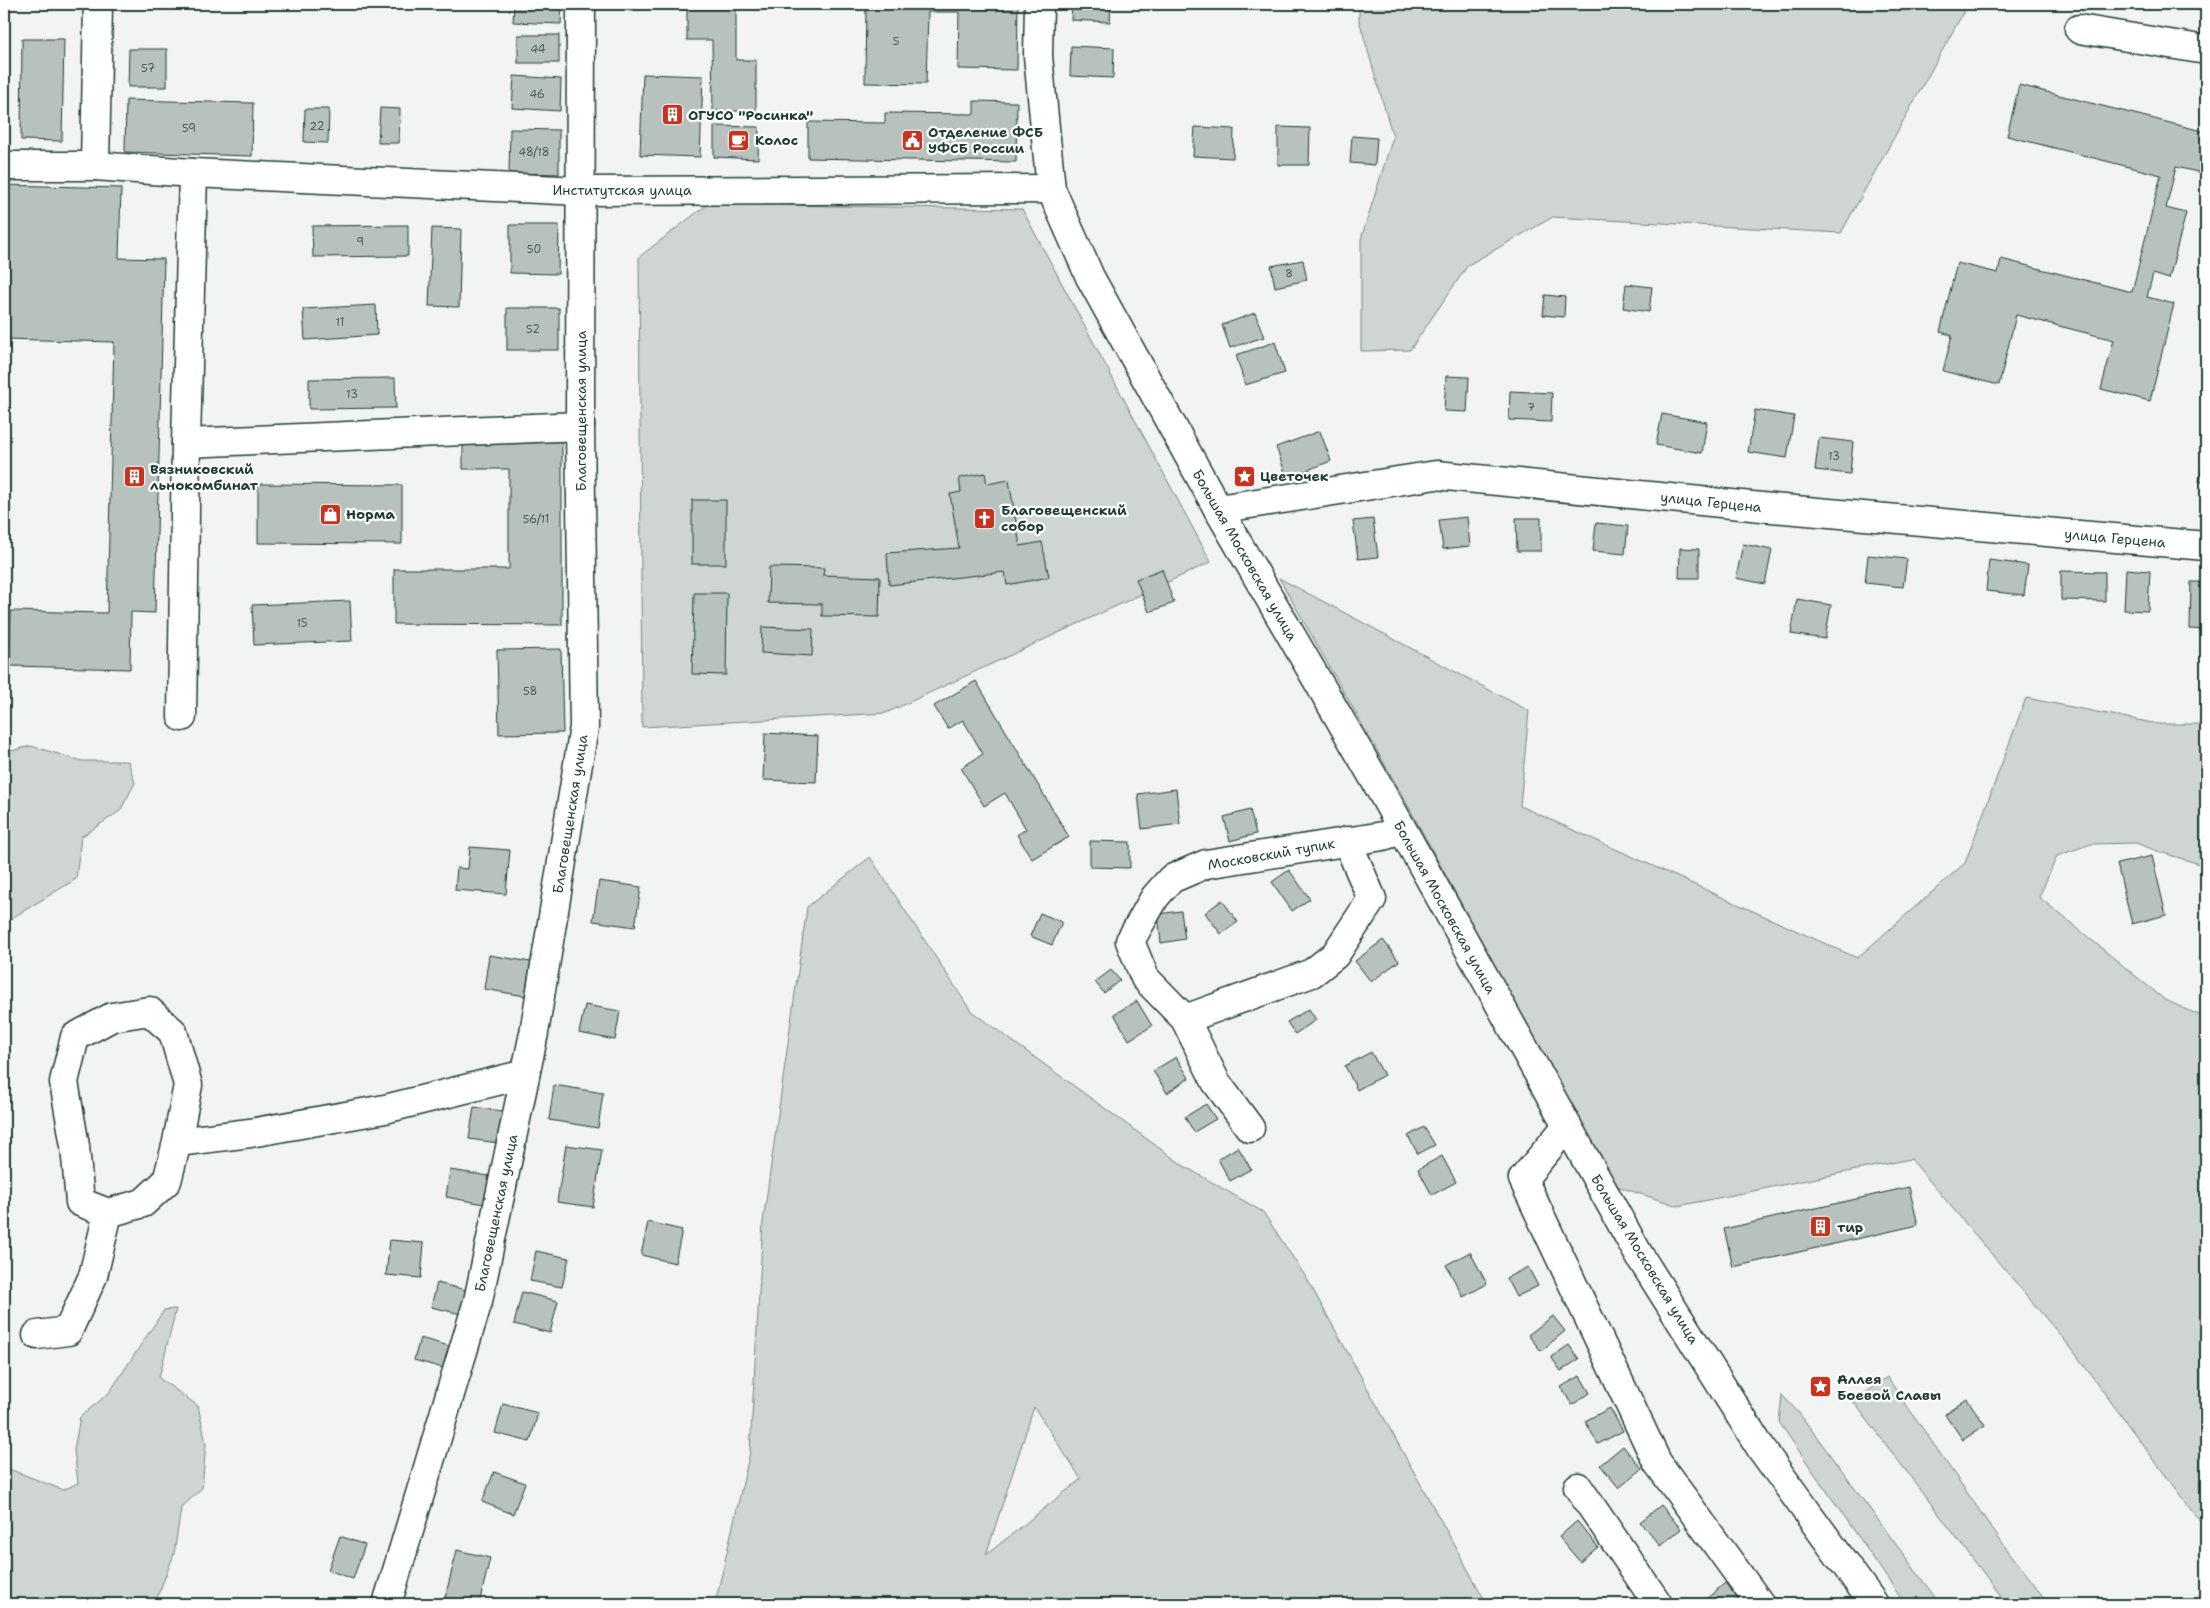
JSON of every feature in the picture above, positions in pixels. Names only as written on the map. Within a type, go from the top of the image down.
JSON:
[{"type":"street","points":[[95,166],[98,4]]},
{"type":"street","name":"Благовещенская улица","points":[[387,1604],[478,1301],[534,1033],[584,727],[580,426],[581,4]]},
{"type":"street","name":"Большая Московская улица","points":[[1039,4],[1038,56],[1051,189],[1090,277],[1218,509],[1402,830],[1639,1255],[1762,1450],[1874,1604]]},
{"type":"street","points":[[2079,29],[2206,50]]},
{"type":"street","name":"Институтская улица","points":[[4,166],[95,166],[193,173],[581,191],[1051,189]]},
{"type":"street","points":[[182,717],[186,443],[193,173]]},
{"type":"street","points":[[186,443],[580,426]]},
{"type":"street","name":"улица Герцена","points":[[1218,509],[1436,475],[1762,507],[2206,546]]},
{"type":"street","name":"Московский тупик","points":[[1250,1128],[1216,1082],[1185,1020],[1145,978],[1130,942],[1155,897],[1171,879],[1206,864],[1383,836],[1402,830]]},
{"type":"street","points":[[1185,1020],[1312,974],[1335,955],[1372,899],[1347,841]]},
{"type":"street","points":[[149,1011],[173,1032],[188,1085],[177,1142],[167,1181],[143,1203],[108,1213],[80,1202],[75,1146],[64,1082],[75,1037],[112,1017],[149,1011]]},
{"type":"street","points":[[177,1142],[250,1133],[384,1109],[526,1074]]},
{"type":"street","points":[[1567,1126],[1523,1179],[1657,1462],[1760,1604]]},
{"type":"street","points":[[37,1335],[68,1331],[93,1276],[108,1213]]},
{"type":"street","points":[[1578,1487],[1658,1604]]},
{"type":"shaded area","points":[[1359,4],[1968,4],[1841,233],[1553,217],[1468,265],[1410,350],[1361,351],[1361,239],[1393,137],[1359,20]]},
{"type":"shaded area","points":[[708,204],[1022,209],[1211,562],[886,713],[642,727],[639,257]]},
{"type":"shaded area","points":[[1279,578],[1529,711],[1520,806],[1857,958],[1965,863],[2026,698],[2158,724],[2206,724],[2206,866],[2136,843],[2091,844],[2057,856],[2039,897],[2165,1000],[2206,1018],[2206,1530],[2071,1348],[1911,1159],[1678,1206],[1613,1185],[1405,800]]},
{"type":"shaded area","points":[[31,746],[82,761],[128,761],[135,783],[120,811],[81,837],[76,879],[4,923],[4,769],[11,751]]},
{"type":"shaded area","points":[[870,857],[971,1011],[1184,1166],[1263,1212],[1307,1279],[1487,1604],[715,1604],[750,1452],[763,1222],[807,907]],"holes":[[[1034,1407],[1081,1479],[986,1555]]]},
{"type":"shaded area","points":[[176,1309],[159,1378],[198,1406],[206,1443],[202,1488],[181,1508],[174,1554],[157,1598],[172,1604],[4,1604],[4,1467],[63,1490],[78,1483],[74,1450],[80,1417],[109,1393],[164,1310]]},
{"type":"shaded area","points":[[1887,1377],[2002,1543],[2050,1604],[2007,1604],[1853,1401]]},
{"type":"shaded area","points":[[1782,1395],[1799,1413],[1940,1604],[1905,1604],[1779,1422]]},
{"type":"building","points":[[514,4],[562,4],[561,24],[513,22]]},
{"type":"building","points":[[687,4],[736,4],[736,60],[756,60],[756,111],[713,111],[712,40],[687,40]]},
{"type":"building","points":[[866,4],[1018,4],[1017,70],[958,69],[959,12],[928,12],[926,84],[865,83]]},
{"type":"building","points":[[1072,4],[1111,4],[1110,22],[1071,20]]},
{"type":"building","points":[[518,35],[559,35],[559,63],[518,63]]},
{"type":"building","points":[[22,39],[64,39],[62,141],[21,140]]},
{"type":"building","points":[[1071,46],[1114,48],[1113,78],[1070,76]]},
{"type":"building","points":[[129,49],[167,49],[167,87],[128,87]]},
{"type":"building","name":"ОГУСО \"Росинка\"","points":[[643,74],[703,76],[700,157],[640,155]]},
{"type":"building","points":[[514,76],[561,79],[560,111],[512,108]]},
{"type":"building","points":[[2019,85],[2206,132],[2206,174],[2176,167],[2166,208],[2186,213],[2169,279],[2153,274],[2147,297],[2174,304],[2150,401],[2101,389],[2114,340],[2016,315],[1999,385],[1943,371],[1952,335],[1940,332],[1957,263],[1998,273],[2001,259],[2132,292],[2161,175],[2007,136]]},
{"type":"building","points":[[126,100],[253,103],[252,156],[125,152]]},
{"type":"building","name":"Отделение ФСБ УФСБ России","points":[[974,101],[1017,102],[1016,162],[808,158],[808,122],[885,123],[885,113],[974,114]]},
{"type":"building","points":[[380,108],[400,109],[399,143],[378,143]]},
{"type":"building","points":[[305,109],[329,109],[328,143],[304,142]]},
{"type":"building","points":[[714,126],[759,127],[758,159],[714,157]]},
{"type":"building","points":[[1195,127],[1234,129],[1233,158],[1193,156]]},
{"type":"building","points":[[1278,127],[1310,128],[1309,165],[1278,165]]},
{"type":"building","points":[[510,129],[559,130],[559,174],[509,173]]},
{"type":"building","points":[[1352,136],[1377,138],[1375,165],[1350,163]]},
{"type":"building","name":"Вязниковский льнокомбинат","points":[[4,185],[121,188],[119,258],[164,259],[155,613],[131,612],[130,669],[10,666],[11,611],[107,613],[114,342],[4,339]]},
{"type":"building","points":[[408,225],[408,256],[313,257],[312,226]]},
{"type":"building","points":[[510,225],[559,225],[558,274],[510,273]]},
{"type":"building","points":[[432,228],[461,229],[459,307],[429,306]]},
{"type":"building","points":[[1303,260],[1307,280],[1275,287],[1271,266]]},
{"type":"building","points":[[1626,284],[1652,287],[1649,312],[1623,308]]},
{"type":"building","points":[[1545,295],[1565,297],[1564,317],[1543,315]]},
{"type":"building","points":[[376,305],[377,335],[305,340],[303,309]]},
{"type":"building","points":[[507,308],[559,308],[559,350],[507,350]]},
{"type":"building","points":[[1255,313],[1264,337],[1230,348],[1222,325]]},
{"type":"building","points":[[1275,342],[1285,373],[1245,385],[1236,355]]},
{"type":"building","points":[[1446,376],[1469,377],[1467,412],[1444,411]]},
{"type":"building","points":[[395,378],[396,408],[309,409],[309,379]]},
{"type":"building","points":[[1510,391],[1552,393],[1551,422],[1509,420]]},
{"type":"building","points":[[1755,410],[1794,416],[1787,458],[1748,452]]},
{"type":"building","points":[[1662,414],[1707,422],[1702,453],[1656,445]]},
{"type":"building","points":[[1320,431],[1331,461],[1287,478],[1276,447]]},
{"type":"building","points":[[463,437],[562,438],[562,625],[394,624],[394,569],[509,569],[509,469],[463,469]]},
{"type":"building","points":[[1819,438],[1853,442],[1850,474],[1815,470]]},
{"type":"building","points":[[2206,455],[2206,483],[2199,481]]},
{"type":"building","name":"Благовещенский собор","points":[[985,473],[987,484],[1009,480],[1020,546],[1042,542],[1049,577],[1007,585],[1005,572],[889,585],[887,553],[959,548],[950,494],[961,492],[959,478]]},
{"type":"building","name":"Норма","points":[[258,484],[402,485],[402,544],[258,543]]},
{"type":"building","points":[[692,500],[726,500],[726,564],[692,564]]},
{"type":"building","points":[[1467,517],[1470,546],[1443,549],[1439,520]]},
{"type":"building","points":[[1516,518],[1541,518],[1541,551],[1517,551]]},
{"type":"building","points":[[1373,519],[1378,557],[1358,559],[1353,521]]},
{"type":"building","points":[[1596,523],[1628,526],[1625,554],[1593,551]]},
{"type":"building","points":[[1743,544],[1772,550],[1765,584],[1736,578]]},
{"type":"building","points":[[1680,548],[1699,549],[1699,578],[1679,578]]},
{"type":"building","points":[[1868,555],[1907,559],[1903,587],[1865,583]]},
{"type":"building","points":[[1989,560],[2028,565],[2024,595],[1986,591]]},
{"type":"building","points":[[769,567],[824,568],[823,575],[880,577],[879,617],[822,616],[822,604],[768,603]]},
{"type":"building","points":[[1162,569],[1174,603],[1149,612],[1136,579]]},
{"type":"building","points":[[2126,569],[2150,571],[2148,611],[2124,610]]},
{"type":"building","points":[[2061,571],[2105,572],[2105,601],[2061,600]]},
{"type":"building","points":[[2191,582],[2206,582],[2206,630],[2190,629]]},
{"type":"building","points":[[694,593],[727,593],[726,675],[692,674]]},
{"type":"building","points":[[1797,599],[1831,605],[1825,639],[1791,634]]},
{"type":"building","points":[[350,601],[352,641],[254,645],[252,605]]},
{"type":"building","points":[[762,627],[813,629],[812,656],[761,653]]},
{"type":"building","points":[[561,649],[563,733],[499,734],[497,650]]},
{"type":"building","points":[[976,681],[1069,837],[1032,859],[1017,835],[1026,829],[1005,793],[984,806],[961,768],[983,754],[963,720],[948,729],[934,706]]},
{"type":"building","points":[[765,733],[818,736],[816,782],[763,780]]},
{"type":"building","points":[[1176,789],[1180,824],[1142,829],[1138,794]]},
{"type":"building","points":[[1250,810],[1256,834],[1230,841],[1224,817]]},
{"type":"building","points":[[1090,841],[1130,842],[1130,868],[1090,867]]},
{"type":"building","points":[[470,847],[510,850],[506,894],[455,890],[457,868],[468,869]]},
{"type":"building","points":[[2152,856],[2166,915],[2132,924],[2117,864]]},
{"type":"building","points":[[1289,870],[1310,899],[1292,911],[1272,882]]},
{"type":"building","points":[[599,881],[641,887],[635,927],[593,921]]},
{"type":"building","points":[[1222,900],[1238,922],[1221,934],[1205,913]]},
{"type":"building","points":[[1181,911],[1185,939],[1161,943],[1158,914]]},
{"type":"building","points":[[1040,913],[1062,922],[1052,945],[1030,936]]},
{"type":"building","points":[[1383,940],[1399,961],[1371,982],[1355,961]]},
{"type":"building","points":[[489,955],[531,962],[525,996],[484,989]]},
{"type":"building","points":[[1111,970],[1120,980],[1104,993],[1095,982]]},
{"type":"building","points":[[1137,1001],[1152,1026],[1129,1040],[1114,1014]]},
{"type":"building","points":[[585,1005],[620,1011],[615,1040],[579,1033]]},
{"type":"building","points":[[1309,1009],[1316,1020],[1295,1034],[1287,1022]]},
{"type":"building","points":[[1371,1052],[1384,1075],[1357,1090],[1345,1066]]},
{"type":"building","points":[[1176,1057],[1189,1078],[1167,1093],[1153,1071]]},
{"type":"building","points":[[554,1085],[603,1093],[598,1128],[549,1120]]},
{"type":"building","points":[[1206,1104],[1216,1119],[1194,1132],[1185,1117]]},
{"type":"building","points":[[474,1107],[502,1111],[498,1143],[469,1139]]},
{"type":"building","points":[[1424,1127],[1435,1145],[1418,1154],[1408,1136]]},
{"type":"building","points":[[566,1145],[602,1150],[593,1207],[557,1202]]},
{"type":"building","points":[[1238,1147],[1251,1169],[1230,1181],[1218,1159]]},
{"type":"building","points":[[1442,1156],[1456,1182],[1432,1195],[1418,1169]]},
{"type":"building","points":[[450,1170],[489,1176],[484,1204],[446,1197]]},
{"type":"building","name":"тир","points":[[1909,1187],[1918,1225],[1733,1267],[1724,1229]]},
{"type":"building","points":[[648,1222],[682,1230],[675,1263],[641,1255]]},
{"type":"building","points":[[390,1240],[424,1243],[421,1278],[386,1275]]},
{"type":"building","points":[[536,1251],[569,1258],[562,1287],[530,1281]]},
{"type":"building","points":[[1470,1252],[1487,1284],[1463,1297],[1446,1265]]},
{"type":"building","points":[[1528,1267],[1538,1286],[1516,1297],[1506,1278]]},
{"type":"building","points":[[437,1283],[466,1290],[461,1314],[431,1307]]},
{"type":"building","points":[[522,1292],[558,1301],[550,1333],[514,1324]]},
{"type":"building","points":[[1553,1316],[1565,1331],[1541,1351],[1528,1335]]},
{"type":"building","points":[[420,1338],[449,1346],[443,1368],[414,1360]]},
{"type":"building","points":[[1569,1345],[1579,1359],[1561,1371],[1551,1357]]},
{"type":"building","points":[[1580,1376],[1590,1393],[1572,1405],[1561,1387]]},
{"type":"building","points":[[1967,1399],[1985,1425],[1963,1440],[1945,1414]]},
{"type":"building","points":[[503,1404],[538,1413],[530,1442],[495,1433]]},
{"type":"building","points":[[1610,1408],[1623,1431],[1598,1444],[1585,1421]]},
{"type":"building","points":[[1623,1446],[1642,1469],[1619,1488],[1600,1465]]},
{"type":"building","points":[[494,1472],[525,1483],[513,1514],[482,1502]]},
{"type":"building","points":[[1661,1505],[1681,1529],[1660,1546],[1640,1522]]},
{"type":"building","points":[[1577,1521],[1598,1547],[1580,1562],[1559,1537]]},
{"type":"building","points":[[340,1536],[365,1545],[353,1579],[328,1570]]},
{"type":"building","points":[[457,1550],[490,1558],[479,1604],[445,1598]]},
{"type":"building","points":[[1725,1583],[1739,1600],[1733,1604],[1709,1604],[1705,1600]]},
{"type":"place","name":"ОГУСО \"Росинка\"","points":[[672,115]]},
{"type":"place","name":"Колос","points":[[739,140]]},
{"type":"place","name":"Отделение ФСБ УФСБ России","points":[[912,140]]},
{"type":"place","name":"Цветочек","points":[[1244,476]]},
{"type":"place","name":"Вязниковский льнокомбинат","points":[[134,477]]},
{"type":"place","name":"Норма","points":[[330,514]]},
{"type":"place","name":"Благовещенский собор","points":[[985,518]]},
{"type":"place","name":"тир","points":[[1821,1227]]},
{"type":"place","name":"Аллея Боевой Славы","points":[[1821,1387]]}]
